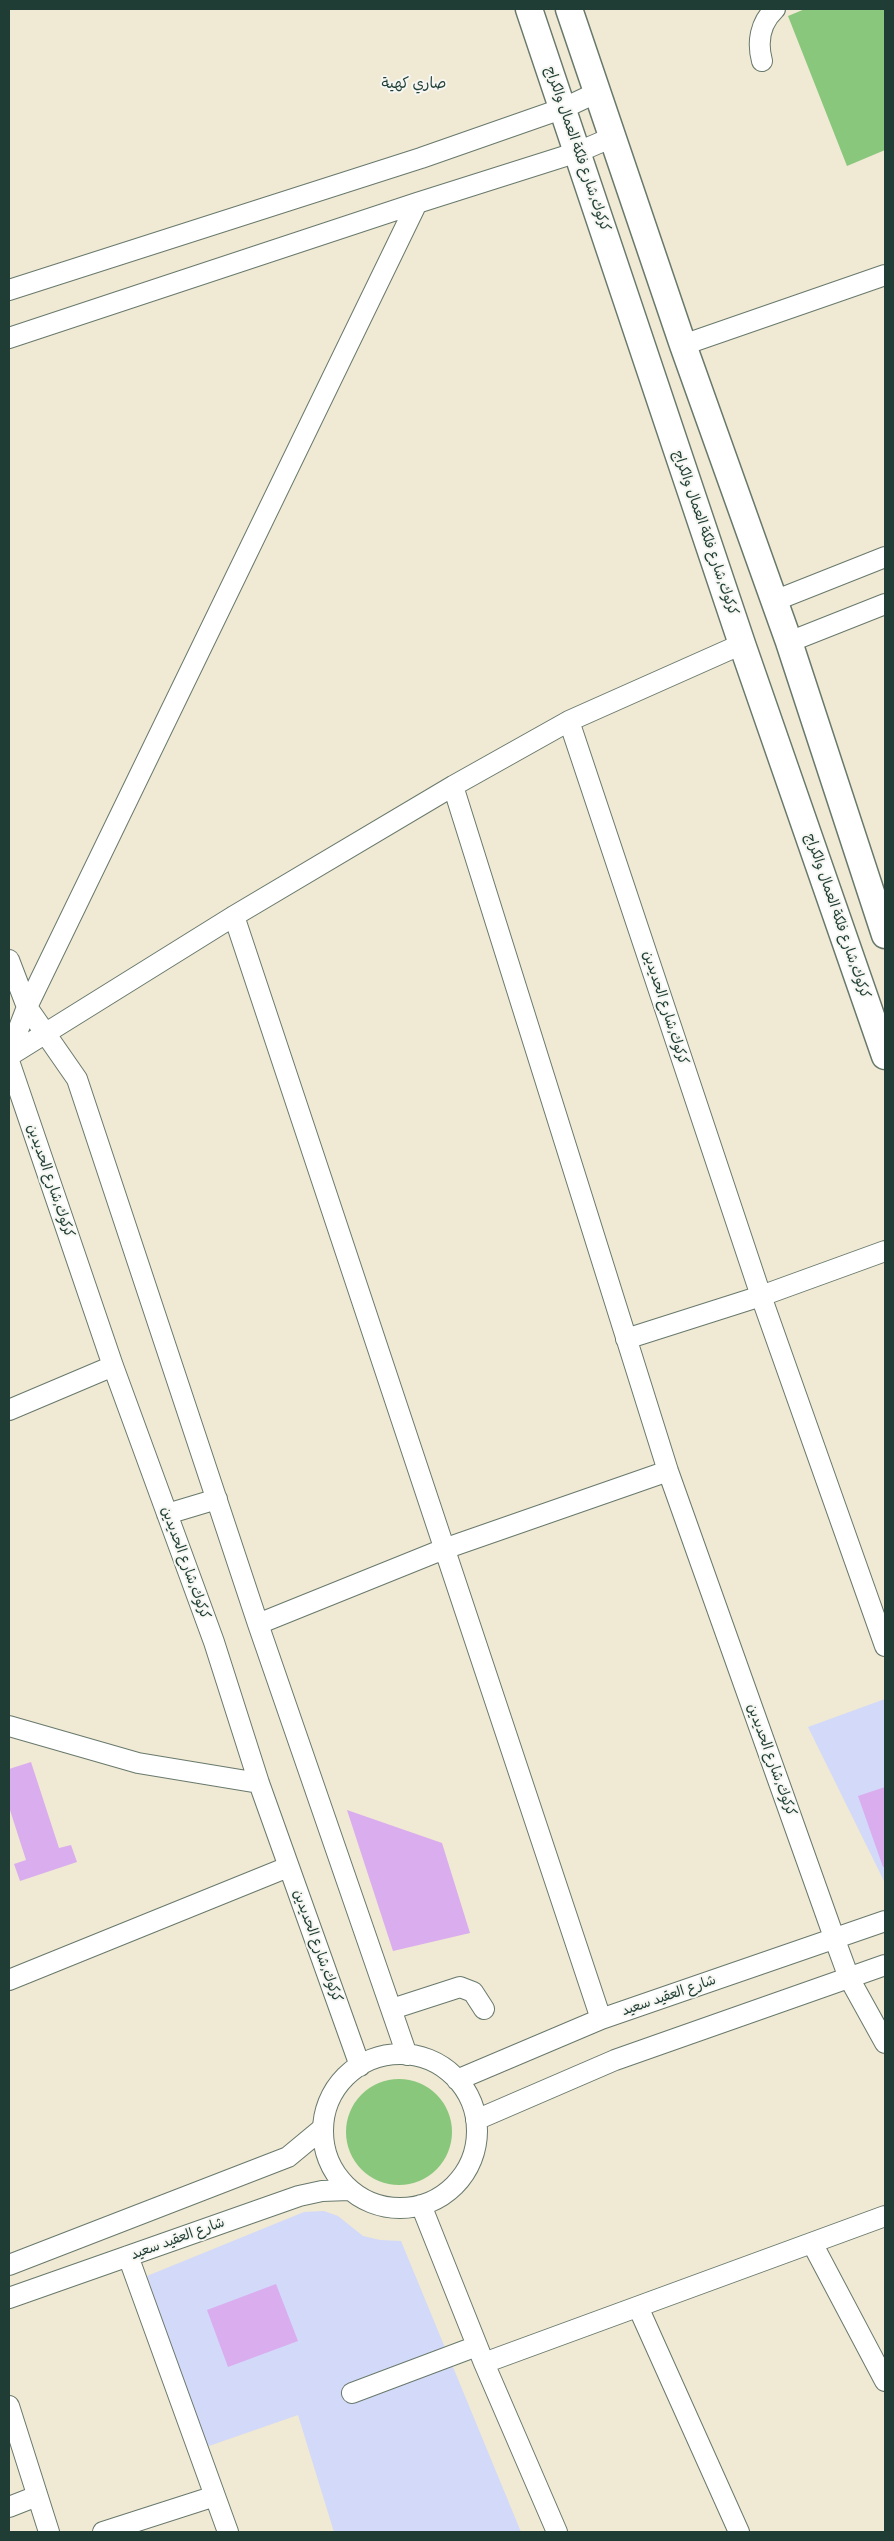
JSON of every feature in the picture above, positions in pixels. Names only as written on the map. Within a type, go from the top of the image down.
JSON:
[{"type":"main road","name":"كركوك,شارع فلكة العمال والكراج","points":[[529,9],[564,108],[742,644],[885,1056]]},
{"type":"main road","points":[[569,9],[683,345],[789,642],[885,935]]},
{"type":"street","points":[[762,61],[759,40],[762,29],[775,9]]},
{"type":"street","points":[[9,290],[421,158],[564,108],[598,92]]},
{"type":"street","points":[[9,338],[417,203],[578,152],[613,137]]},
{"type":"street","points":[[9,1055],[27,1007],[417,203]]},
{"type":"street","points":[[683,345],[885,275]]},
{"type":"street","points":[[774,601],[885,557]]},
{"type":"street","points":[[789,642],[885,604]]},
{"type":"street","points":[[9,1055],[234,916],[453,786],[569,721],[742,644]]},
{"type":"street","name":"كركوك,شارع الحديدين","points":[[569,721],[761,1296],[885,1646]]},
{"type":"street","name":"كركوك,شارع الحديدين","points":[[453,786],[668,1471],[835,1940],[850,1978],[885,2043]]},
{"type":"street","points":[[234,916],[601,2019]]},
{"type":"street","points":[[9,960],[27,1007],[77,1079],[258,1624],[407,2055]]},
{"type":"street","name":"كركوك,شارع الحديدين","points":[[9,1060],[113,1366],[214,1642],[259,1783],[360,2066]]},
{"type":"street","points":[[626,1340],[761,1296],[885,1251]]},
{"type":"street","points":[[9,1410],[113,1366]]},
{"type":"street","points":[[258,1624],[444,1549],[668,1471]]},
{"type":"street","points":[[167,1514],[217,1499]]},
{"type":"street","points":[[14,1734],[138,1763],[259,1783]]},
{"type":"street","points":[[9,1980],[288,1867]]},
{"type":"street","name":"شارع العقيد سعيد","points":[[457,2080],[601,2019],[835,1940],[885,1921]]},
{"type":"street","points":[[476,2120],[615,2060],[885,1965]]},
{"type":"street","points":[[392,2009],[460,1986],[473,1992],[484,2009]]},
{"type":"street","points":[[407,2055],[426,2059],[442,2067],[457,2080],[469,2098],[476,2120],[476,2142],[470,2163],[462,2175],[442,2196],[422,2205],[396,2209],[371,2204],[349,2190],[333,2170],[324,2150],[323,2128],[326,2109],[333,2092],[345,2077],[360,2066],[383,2056],[407,2055]]},
{"type":"street","points":[[9,2265],[288,2157],[323,2128]]},
{"type":"street","name":"شارع العقيد سعيد","points":[[9,2298],[298,2196],[322,2191],[349,2190]]},
{"type":"street","points":[[422,2205],[481,2354],[557,2532]]},
{"type":"street","points":[[352,2393],[638,2307],[885,2216]]},
{"type":"street","points":[[812,2243],[885,2380]]},
{"type":"street","points":[[128,2256],[228,2532]]},
{"type":"street","points":[[638,2307],[740,2532]]},
{"type":"street","points":[[9,2406],[49,2532]]},
{"type":"street","points":[[9,2508],[37,2496]]},
{"type":"street","points":[[103,2532],[215,2496]]},
{"type":"shaded area","points":[[885,1699],[885,1883],[808,1727]]},
{"type":"shaded area","points":[[324,2211],[338,2216],[363,2236],[380,2240],[401,2241],[521,2532],[334,2532],[298,2415],[206,2447],[147,2276],[304,2212]]},
{"type":"green space","points":[[805,9],[885,9],[885,150],[847,166],[788,16]]},
{"type":"green space","points":[[399,2079],[419,2083],[436,2095],[448,2112],[452,2132],[448,2152],[436,2169],[419,2181],[399,2185],[379,2181],[362,2169],[350,2152],[346,2132],[350,2112],[362,2095],[379,2083]]},
{"type":"building","points":[[31,1762],[59,1848],[71,1845],[77,1862],[20,1881],[14,1864],[26,1860],[9,1807],[9,1769]]},
{"type":"building","points":[[885,1787],[885,1867],[883,1867],[858,1796]]},
{"type":"building","points":[[347,1810],[442,1843],[470,1933],[393,1951]]},
{"type":"building","points":[[276,2284],[298,2341],[228,2367],[207,2310]]},
{"type":"district","name":"صاري كهية","points":[[414,84]]}]
